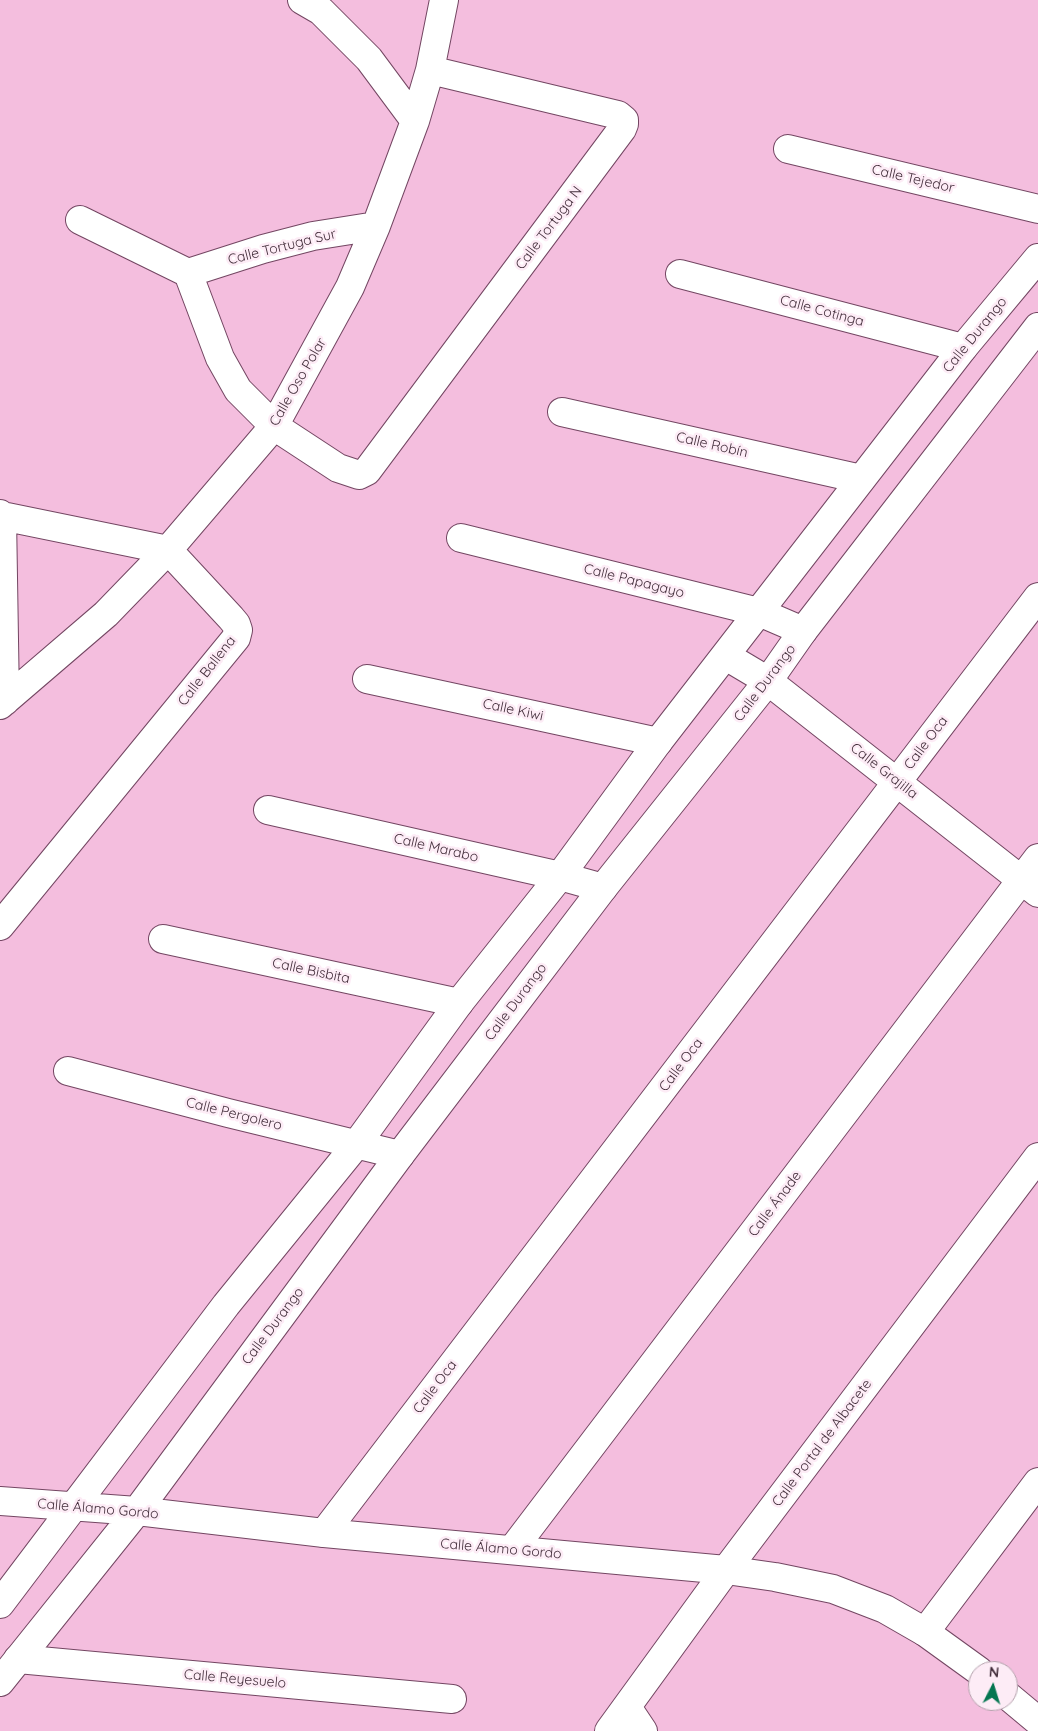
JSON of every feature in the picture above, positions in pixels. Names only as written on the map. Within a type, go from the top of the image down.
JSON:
[{"type":"street","points":[[302,0],[321,11],[369,59],[415,121]]},
{"type":"street","name":"Calle Oso Polar","points":[[2,703],[106,614],[168,550],[274,426],[350,287],[376,226],[415,121],[430,70],[444,0]]},
{"type":"street","name":"Calle Tortuga N","points":[[274,426],[338,468],[358,475],[367,471],[624,124],[622,117],[618,115],[430,70]]},
{"type":"street","name":"Calle Tejedor","points":[[788,149],[1038,209]]},
{"type":"street","points":[[80,220],[188,273],[224,366],[238,390],[274,426]]},
{"type":"street","name":"Calle Tortuga Sur","points":[[188,273],[263,249],[376,226]]},
{"type":"street","name":"Calle Durango","points":[[0,1604],[226,1305],[356,1145],[459,1004],[560,876],[658,742],[963,348],[1038,258]]},
{"type":"street","name":"Calle Cotinga","points":[[680,274],[963,348]]},
{"type":"street","name":"Calle Durango","points":[[0,1682],[137,1511],[400,1156],[603,888],[768,681],[803,632],[1038,326]]},
{"type":"street","name":"Calle Robín","points":[[562,412],[861,479]]},
{"type":"street","points":[[2,703],[1,515],[168,550]]},
{"type":"street","name":"Calle Papagayo","points":[[461,538],[759,612],[803,632]]},
{"type":"street","name":"Calle Ballena","points":[[0,926],[236,638],[238,630],[236,624],[168,550]]},
{"type":"street","name":"Calle Oca","points":[[324,1534],[1038,597]]},
{"type":"street","name":"Calle Grajilla","points":[[726,656],[768,681],[1030,887]]},
{"type":"street","name":"Calle Kiwi","points":[[367,679],[658,742]]},
{"type":"street","name":"Calle Marabo","points":[[268,810],[560,876],[603,888]]},
{"type":"street","name":"Calle Ánade","points":[[512,1550],[1030,887],[1038,858]]},
{"type":"street","name":"Calle Bisbita","points":[[163,939],[459,1004]]},
{"type":"street","name":"Calle Pergolero","points":[[68,1071],[400,1156]]},
{"type":"street","name":"Calle Portal de Albacete","points":[[609,1731],[726,1570],[1038,1157]]},
{"type":"street","points":[[925,1632],[1038,1482]]},
{"type":"street","name":"Calle Álamo Gordo","points":[[0,1501],[137,1511],[324,1534],[726,1570],[775,1577],[832,1590],[885,1609],[925,1632],[968,1663]]},
{"type":"street","name":"Calle Reyesuelo","points":[[18,1659],[452,1699]]},
{"type":"street","points":[[1018,1704],[1038,1721]]},
{"type":"street","points":[[627,1707],[643,1731]]}]
